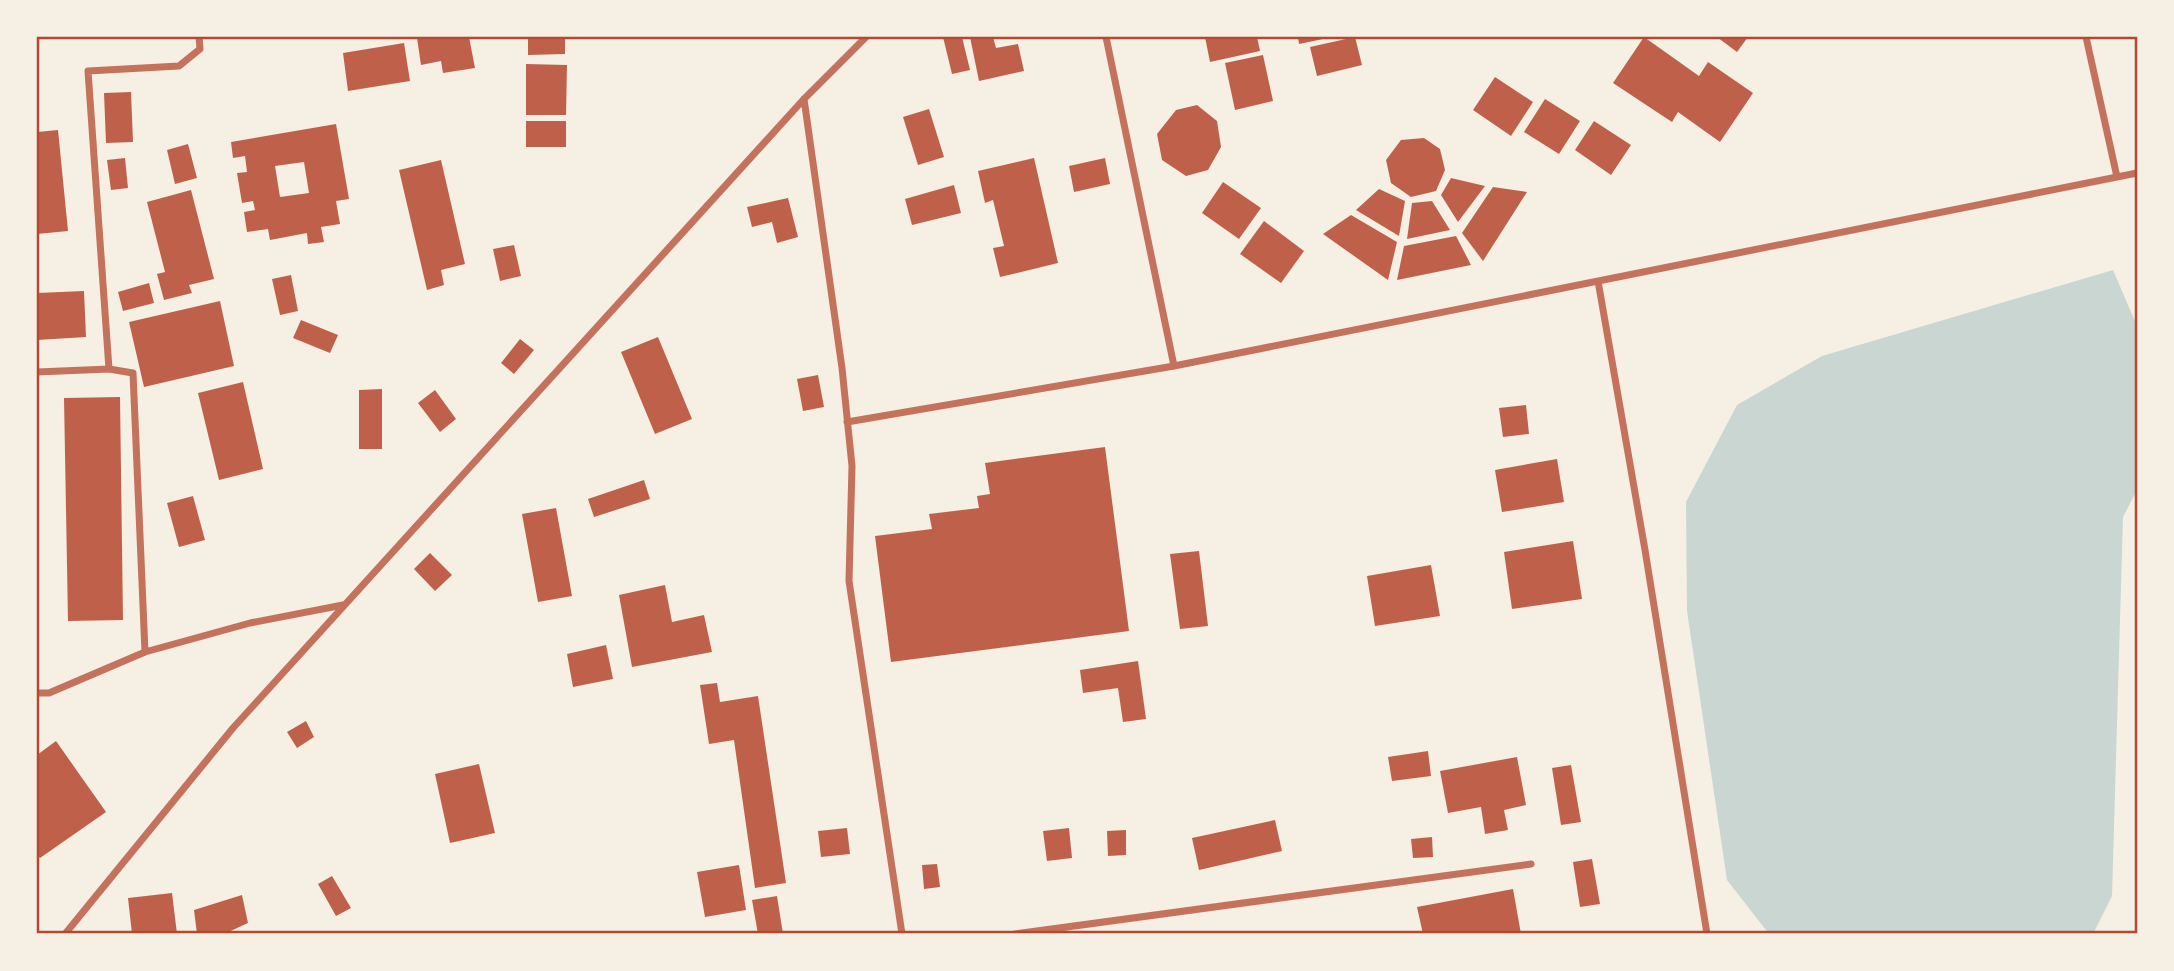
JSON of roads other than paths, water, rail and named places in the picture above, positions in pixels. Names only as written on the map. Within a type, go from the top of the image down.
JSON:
[{"type":"street","points":[[108,369],[88,71],[179,66],[200,49],[199,37]]},
{"type":"street","points":[[65,934],[233,728],[804,99],[866,37]]},
{"type":"street","points":[[1106,37],[1174,366]]},
{"type":"street","points":[[2086,37],[2117,177]]},
{"type":"street","points":[[804,99],[842,368],[852,466],[849,581],[902,934]]},
{"type":"street","points":[[847,422],[1174,366],[2137,173]]},
{"type":"street","points":[[1598,281],[1707,934]]},
{"type":"street","points":[[37,372],[108,369],[132,373],[145,653]]},
{"type":"street","points":[[37,693],[49,693],[145,653],[250,623],[344,605]]},
{"type":"street","points":[[1015,934],[1531,864]]}]
